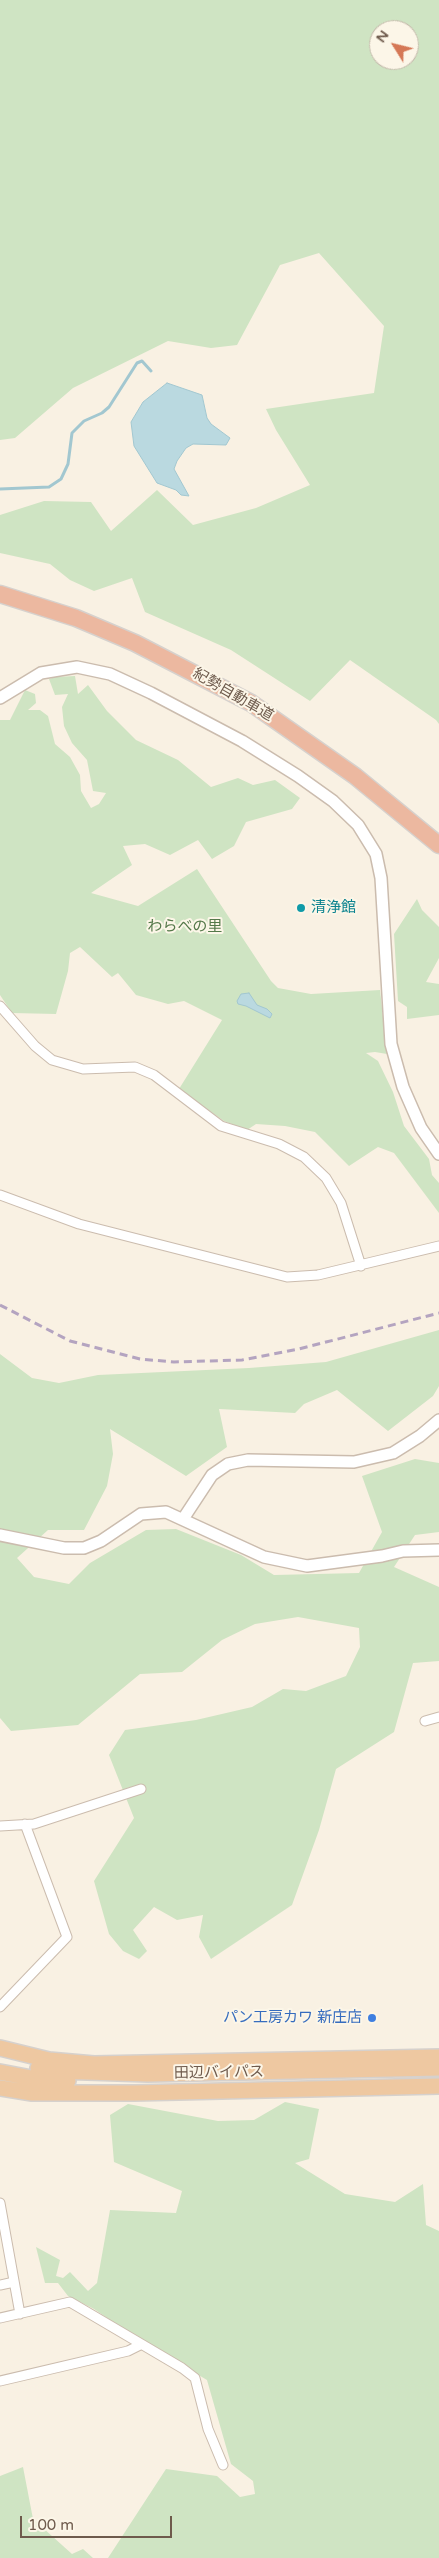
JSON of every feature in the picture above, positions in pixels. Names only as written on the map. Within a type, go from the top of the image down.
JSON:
[{"type":"highway","name":"紀勢自動車道","points":[[0,594],[76,618],[135,643],[251,703],[354,776],[439,845]]},
{"type":"highway","points":[[0,2048],[49,2060],[94,2064],[439,2057]]},
{"type":"highway","name":"田辺バイパス","points":[[0,2059],[57,2071],[89,2073],[439,2076]]},
{"type":"highway","name":"田辺バイパス","points":[[0,2072],[42,2080],[81,2082],[439,2068]]},
{"type":"highway","points":[[0,2088],[32,2093],[135,2093],[439,2086]]},
{"type":"street","points":[[0,698],[41,673],[77,667],[110,674],[151,693],[242,741],[319,791],[358,825],[376,854],[381,878],[389,1022],[393,1052],[403,1087],[417,1120],[439,1154]]},
{"type":"street","points":[[0,1006],[35,1046],[52,1060],[82,1069],[135,1067],[154,1075],[221,1126],[279,1144],[304,1157],[326,1178],[341,1204],[361,1266]]},
{"type":"street","points":[[0,1195],[80,1224],[287,1277],[318,1275],[439,1246]]},
{"type":"street","points":[[183,1519],[212,1475],[228,1464],[248,1460],[354,1462],[393,1453],[420,1436],[439,1420]]},
{"type":"street","points":[[0,1535],[64,1548],[84,1548],[101,1541],[141,1514],[166,1512],[264,1557],[307,1566],[382,1556],[402,1551],[439,1550]]},
{"type":"street","points":[[425,1721],[439,1718]]},
{"type":"street","points":[[0,1826],[34,1824],[141,1789]]},
{"type":"street","points":[[0,2007],[67,1937],[25,1824]]},
{"type":"street","points":[[0,2202],[20,2314]]},
{"type":"street","points":[[0,2285],[14,2282]]},
{"type":"street","points":[[0,2318],[70,2302],[140,2345],[182,2368],[194,2378],[208,2429],[223,2465]]},
{"type":"street","points":[[0,2381],[128,2351],[140,2345]]},
{"type":"green space","points":[[0,0],[439,0],[439,724],[350,660],[310,701],[231,650],[145,612],[132,578],[94,591],[70,580],[50,564],[0,553],[0,515],[44,501],[91,502],[111,531],[157,490],[193,525],[256,508],[310,485],[276,430],[266,409],[374,393],[384,326],[319,253],[280,265],[237,345],[211,348],[168,341],[73,388],[15,438],[0,440]]},
{"type":"green space","name":"わらべの里","points":[[75,676],[78,694],[88,685],[107,711],[136,740],[178,760],[211,787],[238,778],[253,785],[275,780],[300,798],[292,809],[246,822],[234,846],[212,859],[198,840],[170,855],[145,844],[123,846],[132,865],[91,893],[138,906],[197,869],[271,981],[278,988],[311,994],[380,990],[387,1054],[366,1053],[378,1061],[393,1092],[404,1126],[429,1159],[432,1175],[439,1183],[439,1213],[394,1153],[378,1147],[349,1166],[315,1132],[285,1126],[256,1124],[247,1130],[224,1121],[179,1089],[222,1020],[184,1001],[168,1004],[136,995],[118,973],[112,977],[80,947],[70,953],[68,971],[56,1014],[12,1013],[0,995],[0,720],[10,720],[25,690],[35,694],[36,703],[28,710],[40,710],[48,716],[55,744],[70,757],[80,775],[81,791],[91,808],[99,804],[106,793],[93,791],[87,760],[72,743],[64,726],[62,707],[68,694],[55,695],[49,679]]},
{"type":"green space","points":[[417,899],[422,910],[439,927],[439,958],[426,982],[439,984],[439,1015],[407,1019],[407,1007],[398,1001],[394,934]]},
{"type":"green space","points":[[439,1330],[439,1386],[433,1396],[388,1431],[337,1390],[304,1404],[295,1413],[219,1409],[227,1447],[186,1476],[110,1429],[113,1454],[107,1486],[84,1530],[48,1530],[17,1558],[34,1577],[69,1584],[90,1563],[146,1530],[176,1529],[241,1555],[274,1575],[359,1573],[382,1532],[362,1476],[415,1459],[439,1463],[439,1532],[415,1535],[394,1567],[439,1587],[439,1661],[413,1663],[394,1732],[336,1769],[319,1830],[292,1905],[211,1959],[199,1937],[203,1915],[177,1920],[154,1907],[133,1930],[147,1951],[139,1959],[123,1951],[109,1934],[94,1881],[134,1818],[109,1755],[125,1730],[196,1720],[252,1707],[283,1689],[306,1691],[346,1676],[360,1647],[359,1628],[298,1617],[255,1624],[222,1640],[182,1672],[140,1674],[78,1725],[11,1731],[0,1718],[0,1354],[32,1378],[59,1383],[98,1375],[249,1368],[326,1362]]},
{"type":"green space","points":[[285,2102],[319,2109],[309,2159],[295,2163],[345,2194],[395,2202],[423,2184],[426,2225],[439,2231],[439,2558],[108,2558],[166,2469],[217,2476],[240,2497],[255,2494],[253,2481],[231,2464],[207,2380],[138,2339],[94,2309],[68,2296],[58,2283],[45,2283],[36,2247],[60,2260],[56,2276],[63,2278],[70,2272],[88,2291],[97,2283],[110,2210],[176,2213],[182,2191],[114,2162],[110,2115],[128,2104],[218,2121],[254,2120]]},
{"type":"green space","points":[[23,2467],[33,2519],[72,2554],[83,2549],[93,2558],[0,2558],[0,2476]]},
{"type":"water","points":[[167,383],[202,395],[207,418],[211,424],[230,438],[226,445],[193,444],[186,448],[174,469],[189,496],[181,495],[176,490],[157,483],[134,446],[131,422],[143,402]]},
{"type":"water","points":[[249,993],[257,1005],[267,1009],[272,1014],[270,1018],[238,1004],[237,1001],[241,994]]},
{"type":"waterway","points":[[0,489],[49,487],[61,479],[68,464],[72,433],[84,421],[102,413],[109,407],[137,363],[142,361],[151,371]]},
{"type":"railway","points":[[0,1305],[70,1341],[140,1359],[174,1362],[242,1360],[299,1349],[439,1313]]},
{"type":"place","name":"清浄館","points":[[301,908]]},
{"type":"place","name":"パン工房カワ 新庄店","points":[[372,2018]]}]
